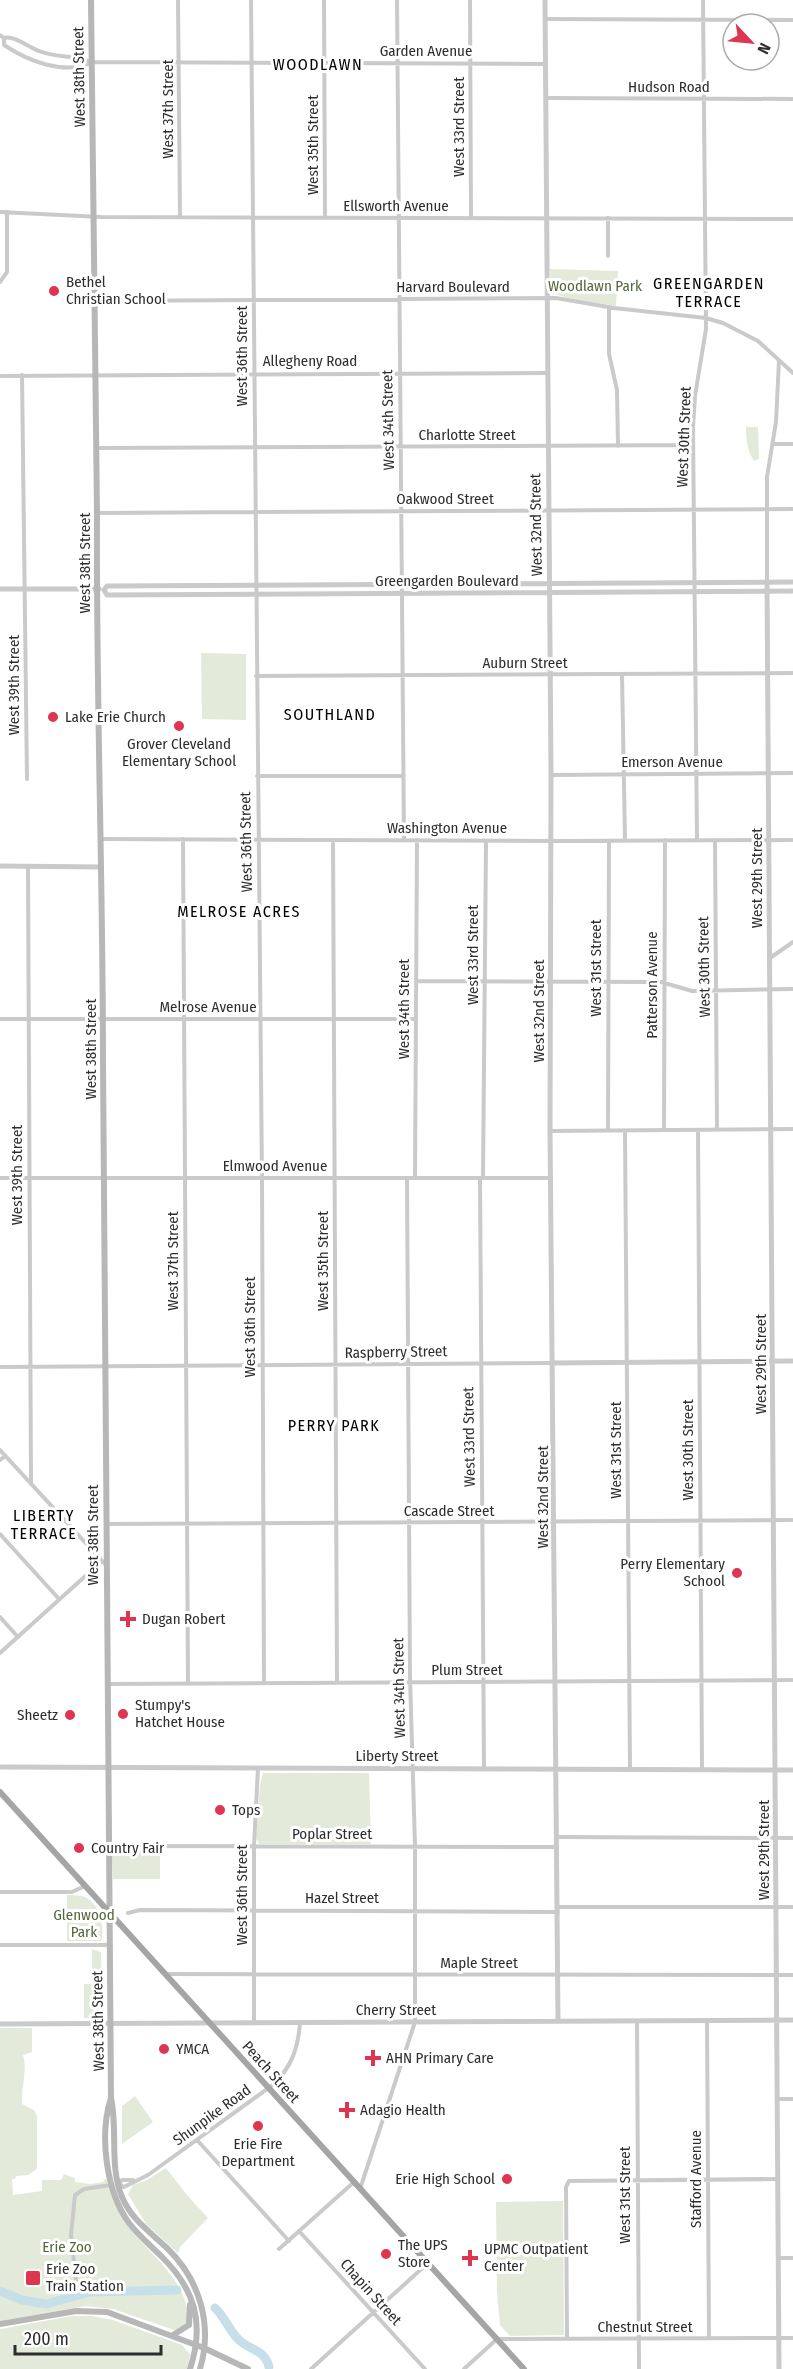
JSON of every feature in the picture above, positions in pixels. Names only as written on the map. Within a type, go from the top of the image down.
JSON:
[{"type":"main road","name":"West 38th Street","points":[[91,0],[94,374],[100,589],[104,1178],[105,1524],[103,1563],[111,2098],[114,2112],[118,2198],[135,2219],[166,2248],[187,2272],[198,2293],[197,2345],[190,2369]]},
{"type":"main road","name":"Peach Street","points":[[0,1792],[524,2369]]},
{"type":"main road","name":"West 38th Street","points":[[111,2098],[106,2111],[106,2148],[111,2185],[128,2222],[174,2269],[191,2295],[204,2348],[200,2369]]},
{"type":"main road","points":[[0,2324],[65,2313],[95,2311],[117,2314],[197,2345],[248,2369]]},
{"type":"main road","points":[[173,2336],[197,2321]]},
{"type":"street","name":"West 37th Street","points":[[178,0],[180,217]]},
{"type":"street","name":"West 36th Street","points":[[251,0],[262,1178],[264,1683]]},
{"type":"street","name":"West 35th Street","points":[[324,0],[325,218]]},
{"type":"street","name":"West 34th Street","points":[[397,0],[404,840]]},
{"type":"street","name":"West 33rd Street","points":[[470,0],[471,218]]},
{"type":"street","name":"West 32nd Street","points":[[545,0],[551,775],[550,1131],[554,1363],[558,2021]]},
{"type":"street","name":"West 30th Street","points":[[697,840],[693,445],[694,402],[706,318],[704,0]]},
{"type":"street","points":[[545,19],[793,20]]},
{"type":"street","name":"Garden Avenue","points":[[91,62],[80,68],[40,63],[4,45],[2,36],[10,36],[43,53],[63,57],[80,57],[91,62],[545,64]]},
{"type":"street","name":"Hudson Road","points":[[546,98],[793,99]]},
{"type":"street","name":"Ellsworth Avenue","points":[[0,212],[93,217],[793,219]]},
{"type":"street","points":[[2,280],[7,272],[7,212]]},
{"type":"street","points":[[608,219],[608,256]]},
{"type":"street","name":"Harvard Boulevard","points":[[94,302],[556,298],[609,308],[706,318],[731,326],[748,335],[793,373]]},
{"type":"street","points":[[609,308],[609,354],[617,390],[618,446]]},
{"type":"street","name":"West 29th Street","points":[[779,360],[778,401],[767,477],[766,509],[779,2369]]},
{"type":"street","name":"Allegheny Road","points":[[0,376],[548,373]]},
{"type":"street","name":"West 39th Street","points":[[22,375],[27,779]]},
{"type":"street","points":[[772,444],[793,444]]},
{"type":"street","name":"Charlotte Street","points":[[97,448],[693,445]]},
{"type":"street","name":"Oakwood Street","points":[[97,513],[793,509]]},
{"type":"street","name":"Greengarden Boulevard","points":[[0,589],[100,589],[107,586],[793,582]]},
{"type":"street","name":"Greengarden Boulevard","points":[[100,589],[106,595],[793,591]]},
{"type":"street","points":[[622,674],[625,840]]},
{"type":"street","name":"Auburn Street","points":[[256,676],[793,674]]},
{"type":"street","name":"Emerson Avenue","points":[[551,775],[793,774]]},
{"type":"street","points":[[257,776],[404,776]]},
{"type":"street","name":"Washington Avenue","points":[[102,839],[793,840]]},
{"type":"street","name":"West 37th Street","points":[[183,839],[188,1683]]},
{"type":"street","name":"West 35th Street","points":[[333,840],[337,1682]]},
{"type":"street","name":"West 34th Street","points":[[415,1178],[417,840]]},
{"type":"street","name":"Patterson Avenue","points":[[664,1130],[665,840]]},
{"type":"street","name":"West 30th Street","points":[[715,840],[717,1130]]},
{"type":"street","name":"West 33rd Street","points":[[484,1768],[480,1363],[486,841]]},
{"type":"street","name":"West 31st Street","points":[[608,1131],[609,841]]},
{"type":"street","points":[[0,866],[101,867]]},
{"type":"street","name":"West 39th Street","points":[[28,866],[31,1484]]},
{"type":"street","points":[[770,958],[793,942]]},
{"type":"street","points":[[416,981],[664,982],[689,990],[793,990]]},
{"type":"street","name":"Melrose Avenue","points":[[0,1019],[416,1019]]},
{"type":"street","points":[[550,1131],[793,1129]]},
{"type":"street","name":"West 30th Street","points":[[698,1130],[702,1769]]},
{"type":"street","name":"West 31st Street","points":[[625,1131],[630,1769]]},
{"type":"street","name":"Elmwood Avenue","points":[[0,1178],[551,1178]]},
{"type":"street","name":"West 34th Street","points":[[360,2189],[415,2022],[416,1910],[410,1682],[407,1178]]},
{"type":"street","name":"Raspberry Street","points":[[0,1367],[793,1361]]},
{"type":"street","points":[[0,1450],[103,1563],[59,1599],[0,1653]]},
{"type":"street","points":[[0,1460],[5,1456]]},
{"type":"street","name":"Cascade Street","points":[[105,1524],[793,1520]]},
{"type":"street","points":[[0,1534],[59,1599]]},
{"type":"street","points":[[0,1617],[18,1637]]},
{"type":"street","name":"Plum Street","points":[[106,1684],[793,1680]]},
{"type":"street","name":"Liberty Street","points":[[0,1767],[793,1770]]},
{"type":"street","name":"West 36th Street","points":[[254,2023],[254,1846],[258,1768]]},
{"type":"street","points":[[557,1838],[793,1838]]},
{"type":"street","name":"Poplar Street","points":[[107,1846],[557,1847]]},
{"type":"street","points":[[0,1892],[72,1892],[85,1886]]},
{"type":"street","name":"Hazel Street","points":[[128,1913],[140,1910],[793,1907]]},
{"type":"street","points":[[0,1945],[110,1945]]},
{"type":"street","name":"Maple Street","points":[[165,1974],[793,1976]]},
{"type":"street","name":"Stafford Avenue","points":[[707,2020],[709,2338]]},
{"type":"street","name":"Cherry Street","points":[[0,2024],[793,2020]]},
{"type":"street","name":"West 31st Street","points":[[637,2021],[639,2369]]},
{"type":"street","name":"Shunpike Road","points":[[77,2290],[71,2223],[72,2204],[77,2192],[85,2188],[118,2184],[122,2180],[135,2180],[147,2176],[269,2088],[283,2075],[292,2060],[298,2042],[300,2023]]},
{"type":"street","points":[[778,2099],[793,2099]]},
{"type":"street","points":[[197,2140],[289,2241]]},
{"type":"street","points":[[567,2339],[567,2183],[571,2180],[778,2179]]},
{"type":"street","points":[[279,2249],[354,2182]]},
{"type":"street","name":"Chapin Street","points":[[299,2231],[425,2369]]},
{"type":"street","points":[[778,2258],[793,2258]]},
{"type":"street","points":[[312,2369],[428,2264]]},
{"type":"street","name":"Chestnut Street","points":[[497,2339],[793,2338]]},
{"type":"street","points":[[464,2369],[497,2339]]},
{"type":"green space","name":"Woodlawn Park","points":[[550,269],[618,271],[616,306],[576,300],[551,293]]},
{"type":"green space","points":[[746,427],[758,427],[759,459],[754,461],[747,445]]},
{"type":"green space","points":[[201,653],[246,654],[246,720],[202,719]]},
{"type":"green space","points":[[263,1773],[369,1773],[371,1844],[259,1844],[256,1838]]},
{"type":"green space","points":[[116,1850],[160,1850],[160,1879],[113,1879],[112,1855]]},
{"type":"green space","name":"Glenwood Park","points":[[67,1895],[88,1898],[96,1908],[101,1921],[101,1941],[67,1941]]},
{"type":"green space","points":[[92,1949],[101,1952],[102,2015],[99,2018],[84,2018],[84,1984],[92,1984]]},
{"type":"green space","name":"Erie Zoo","points":[[0,2028],[32,2028],[32,2052],[23,2055],[25,2067],[22,2104],[34,2110],[37,2116],[37,2169],[28,2175],[16,2176],[12,2179],[13,2195],[42,2191],[42,2180],[61,2180],[64,2174],[75,2178],[75,2182],[91,2184],[103,2182],[106,2178],[124,2221],[165,2267],[181,2292],[187,2306],[189,2322],[181,2330],[174,2330],[113,2309],[86,2306],[0,2321]]},
{"type":"green space","points":[[135,2096],[153,2122],[122,2144],[122,2106]]},
{"type":"green space","points":[[166,2168],[208,2218],[180,2247],[178,2253],[146,2224],[128,2194],[133,2185],[147,2180]]},
{"type":"green space","points":[[563,2201],[564,2335],[510,2336],[500,2325],[497,2292],[496,2202]]},
{"type":"green space","points":[[72,2316],[92,2316],[113,2320],[182,2345],[190,2354],[187,2369],[0,2369],[0,2329]]},
{"type":"waterway","points":[[0,2291],[22,2300],[46,2304],[90,2292],[177,2290]]},
{"type":"waterway","points":[[215,2308],[238,2339],[260,2353],[269,2367]]},
{"type":"place","name":"Bethel Christian School","points":[[54,291]]},
{"type":"place","name":"Lake Erie Church","points":[[53,717]]},
{"type":"place","name":"Grover Cleveland Elementary School","points":[[179,726]]},
{"type":"place","name":"Perry Elementary School","points":[[737,1573]]},
{"type":"place","name":"Dugan Robert","points":[[128,1619]]},
{"type":"place","name":"Stumpy's Hatchet House","points":[[123,1714]]},
{"type":"place","name":"Sheetz","points":[[70,1715]]},
{"type":"place","name":"Tops","points":[[220,1810]]},
{"type":"place","name":"Country Fair","points":[[79,1848]]},
{"type":"place","name":"YMCA","points":[[164,2049]]},
{"type":"place","name":"AHN Primary Care","points":[[373,2058]]},
{"type":"place","name":"Adagio Health","points":[[347,2110]]},
{"type":"place","name":"Erie Fire Department","points":[[258,2126]]},
{"type":"place","name":"Erie High School","points":[[507,2179]]},
{"type":"place","name":"The UPS Store","points":[[386,2254]]},
{"type":"place","name":"UPMC Outpatient Center","points":[[470,2258]]},
{"type":"place","name":"Erie Zoo Train Station","points":[[33,2278]]},
{"type":"district","name":"WOODLAWN","points":[[318,64]]},
{"type":"district","name":"GREENGARDEN TERRACE","points":[[709,292]]},
{"type":"district","name":"SOUTHLAND","points":[[330,714]]},
{"type":"district","name":"MELROSE ACRES","points":[[239,911]]},
{"type":"district","name":"PERRY PARK","points":[[334,1425]]},
{"type":"district","name":"LIBERTY TERRACE","points":[[44,1524]]}]
